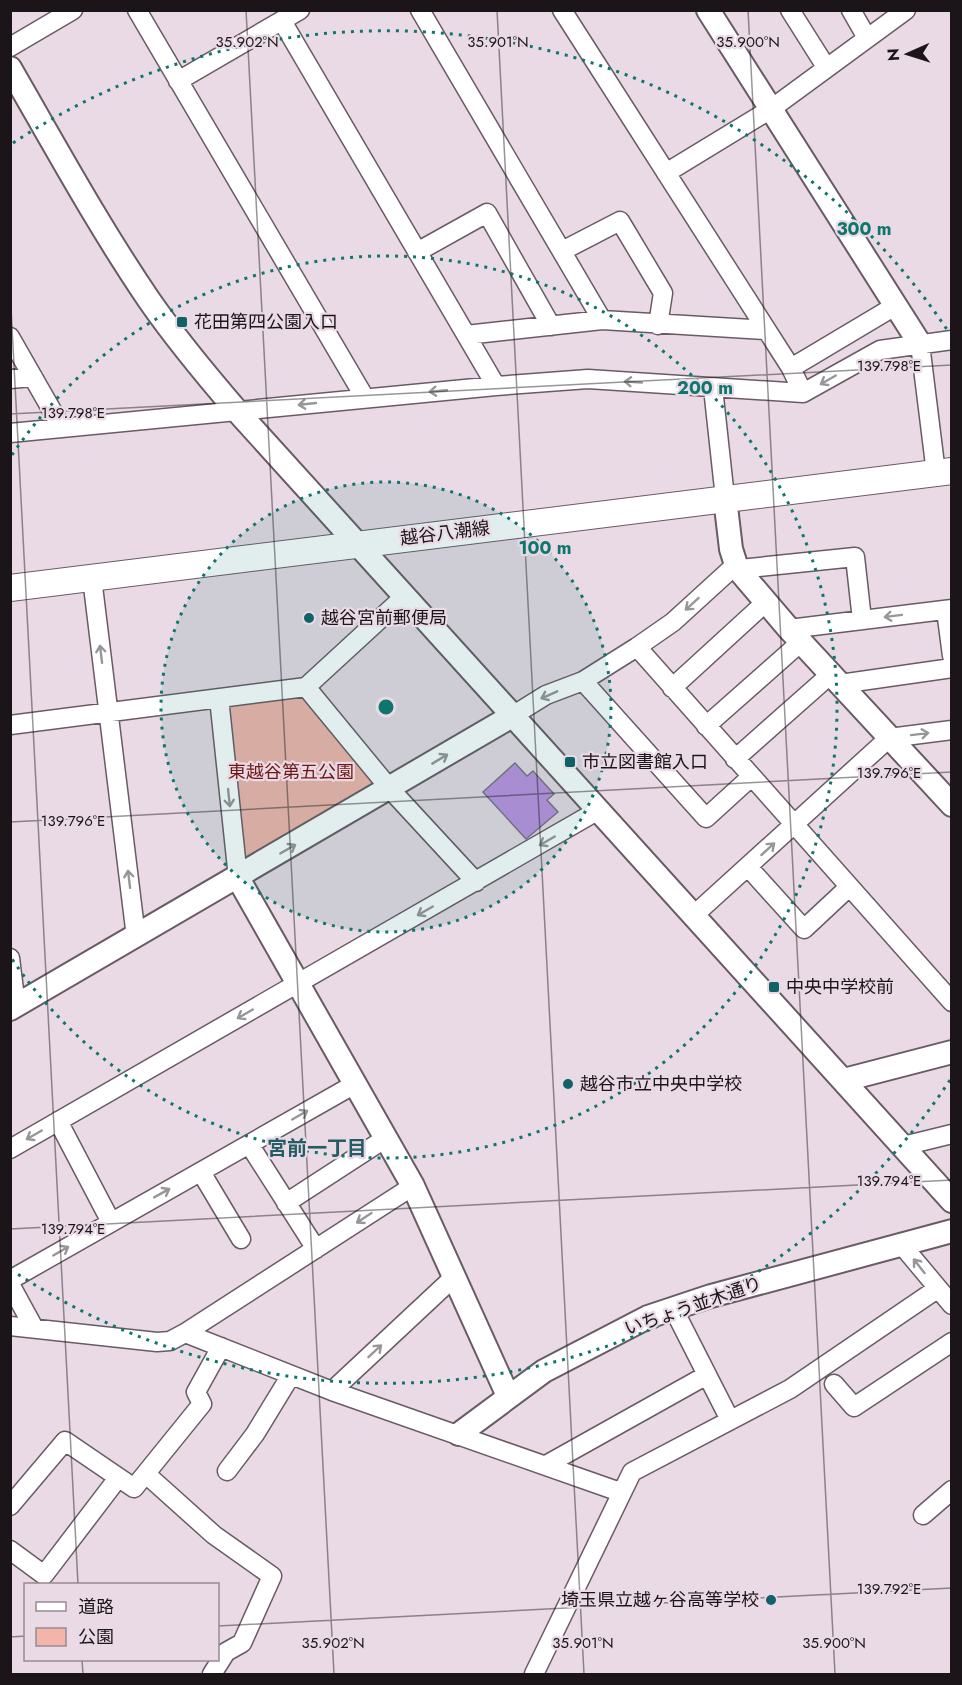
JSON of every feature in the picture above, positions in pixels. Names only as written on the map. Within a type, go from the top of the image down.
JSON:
[{"type":"main road","name":"越谷八潮線","points":[[10,588],[944,472]]},
{"type":"street","points":[[10,47],[73,10]]},
{"type":"street","points":[[137,10],[365,398]]},
{"type":"street","points":[[178,81],[300,10]]},
{"type":"street","points":[[420,10],[602,320]]},
{"type":"street","points":[[562,10],[791,368],[803,393]]},
{"type":"street","points":[[708,10],[920,344],[944,472]]},
{"type":"street","points":[[790,10],[826,67]]},
{"type":"street","points":[[850,10],[867,38]]},
{"type":"street","points":[[666,173],[771,109],[906,10]]},
{"type":"street","points":[[282,21],[496,386]]},
{"type":"street","points":[[10,68],[94,215],[149,300],[191,357],[597,811],[844,1080],[951,1201]]},
{"type":"street","points":[[417,252],[487,213],[551,326]]},
{"type":"street","points":[[562,251],[620,221],[663,293],[658,325]]},
{"type":"street","points":[[791,368],[895,306]]},
{"type":"street","points":[[466,335],[602,320],[766,330]]},
{"type":"street","points":[[10,337],[62,428]]},
{"type":"street","points":[[10,433],[365,398],[588,379],[803,393],[880,350],[951,340]]},
{"type":"street","points":[[10,379],[33,377]]},
{"type":"street","points":[[713,388],[731,549],[737,568],[795,636],[951,804]]},
{"type":"street","points":[[10,958],[13,1007],[238,878],[546,695],[584,681],[673,622],[729,570],[855,557],[862,620]]},
{"type":"street","points":[[92,578],[136,937]]},
{"type":"street","points":[[10,724],[306,687],[405,596]]},
{"type":"street","points":[[672,688],[766,602]]},
{"type":"street","points":[[706,726],[795,636],[862,620],[949,610],[951,656]]},
{"type":"street","points":[[637,647],[951,1002]]},
{"type":"street","points":[[735,759],[836,679],[951,668]]},
{"type":"street","points":[[584,681],[706,818],[751,777]]},
{"type":"street","points":[[306,687],[390,789],[476,882]]},
{"type":"street","points":[[219,698],[238,878],[296,985],[413,1186],[508,1396]]},
{"type":"street","points":[[693,916],[889,738],[951,730]]},
{"type":"street","points":[[10,1149],[597,811]]},
{"type":"street","points":[[748,867],[804,929],[849,887]]},
{"type":"street","points":[[844,1080],[951,1052]]},
{"type":"street","points":[[10,1280],[355,1084]]},
{"type":"street","points":[[58,1121],[111,1222]]},
{"type":"street","points":[[903,1146],[951,1134]]},
{"type":"street","points":[[286,1203],[386,1138]]},
{"type":"street","points":[[249,1144],[316,1249]]},
{"type":"street","points":[[201,1172],[241,1239]]},
{"type":"street","points":[[10,1326],[157,1342],[170,1341],[413,1186]]},
{"type":"street","name":"いちょう並木通り","points":[[459,1434],[508,1396],[579,1351],[648,1317],[673,1308],[951,1231]]},
{"type":"street","points":[[901,1244],[951,1305]]},
{"type":"street","points":[[332,1391],[453,1278]]},
{"type":"street","points":[[10,1284],[34,1328]]},
{"type":"street","points":[[534,1674],[620,1492],[632,1472],[790,1389],[936,1289]]},
{"type":"street","points":[[673,1308],[730,1420]]},
{"type":"street","points":[[184,1334],[332,1391],[620,1492]]},
{"type":"street","points":[[834,1384],[854,1407],[951,1342]]},
{"type":"street","points":[[10,1506],[16,1486],[65,1441],[134,1488],[202,1404],[196,1392],[221,1347]]},
{"type":"street","points":[[226,1470],[255,1434],[291,1375]]},
{"type":"street","points":[[546,1465],[707,1375]]},
{"type":"street","points":[[146,1473],[214,1535],[272,1576],[242,1643],[226,1652],[212,1674]]},
{"type":"street","points":[[10,1550],[44,1575],[118,1478]]},
{"type":"street","points":[[923,1515],[951,1490]]},
{"type":"green space","name":"東越谷第五公園","points":[[303,695],[380,788],[242,869],[226,708]]},
{"type":"building","points":[[515,763],[527,776],[533,771],[554,794],[547,800],[558,812],[526,839],[483,792]]},
{"type":"place","name":"花田第四公園入口","points":[[182,322]]},
{"type":"place","name":"越谷宮前郵便局","points":[[309,618]]},
{"type":"place","name":"市立図書館入口","points":[[570,762]]},
{"type":"place","name":"中央中学校前","points":[[774,987]]},
{"type":"place","name":"越谷市立中央中学校","points":[[568,1084]]},
{"type":"place","name":"埼玉県立越ヶ谷高等学校","points":[[771,1600]]},
{"type":"district","name":"宮前一丁目","points":[[317,1148]]}]
